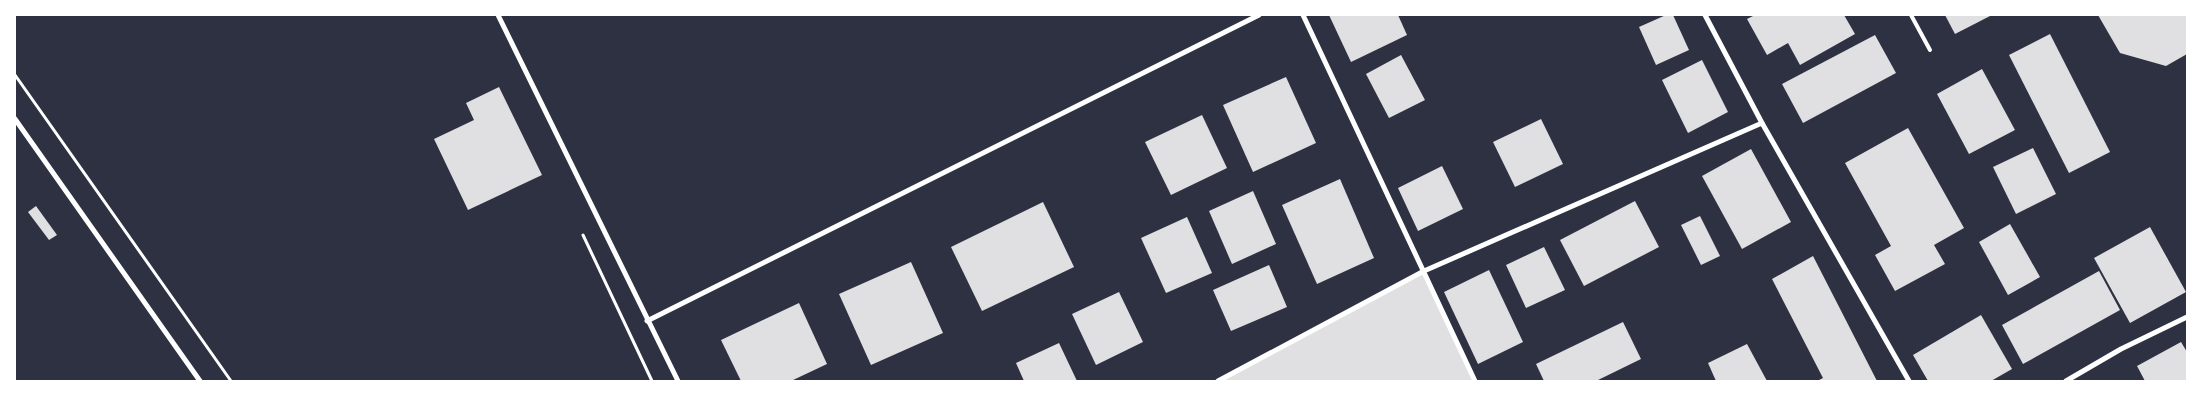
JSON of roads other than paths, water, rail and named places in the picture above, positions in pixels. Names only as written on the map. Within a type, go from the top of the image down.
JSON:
[{"type":"street","points":[[498,15],[678,381]]},
{"type":"street","points":[[647,321],[1259,15]]},
{"type":"street","points":[[1303,15],[1475,381]]},
{"type":"street","points":[[1705,15],[1762,123],[1909,381]]},
{"type":"street","points":[[15,118],[200,381]]},
{"type":"street","points":[[1218,381],[1424,272],[1762,123]]},
{"type":"street","points":[[2066,381],[2121,349],[2187,317]]},
{"type":"lane","points":[[1911,15],[1930,50]]}]
